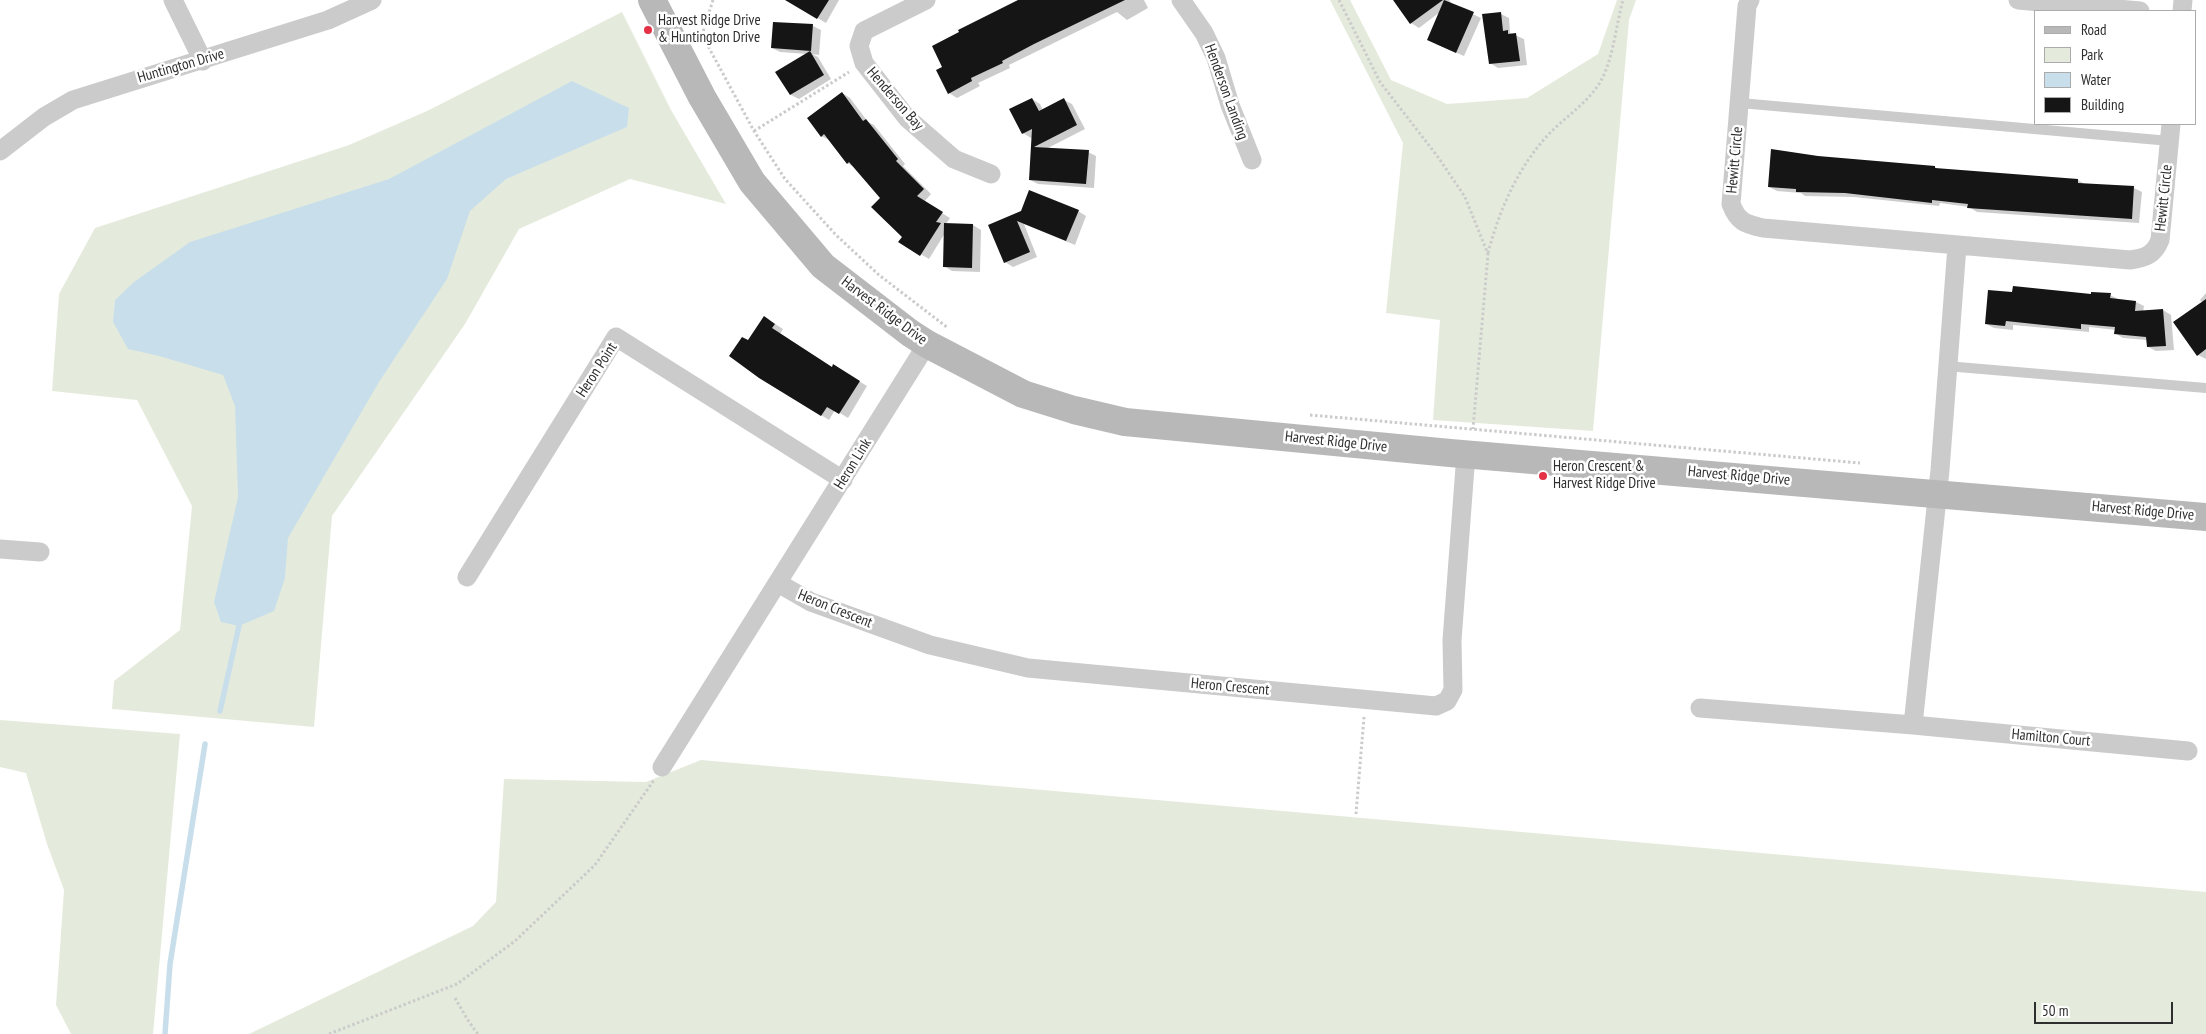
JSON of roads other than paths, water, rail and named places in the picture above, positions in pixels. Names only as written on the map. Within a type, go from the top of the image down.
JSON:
[{"type":"street","points":[[173,0],[203,61]]},
{"type":"street","name":"Huntington Drive","points":[[0,152],[44,117],[73,100],[203,61],[328,20],[372,0]]},
{"type":"street","name":"Harvest Ridge Drive","points":[[652,0],[702,97],[752,182],[823,266],[927,344],[1023,394],[1074,410],[1126,422],[1470,442],[1937,492],[2206,517]]},
{"type":"street","name":"Henderson Bay","points":[[926,0],[864,31],[861,54],[907,118],[954,159],[991,174]]},
{"type":"street","name":"Henderson Landing","points":[[1181,0],[1204,33],[1216,58],[1230,105],[1252,160]]},
{"type":"street","name":"Hewitt Circle","points":[[1750,0],[1747,6],[1731,204],[1736,216],[1748,225],[1957,246],[2130,260],[2150,255],[2157,248],[2160,240],[2171,132]]},
{"type":"street","points":[[2018,0],[2129,10]]},
{"type":"street","points":[[1913,724],[1937,492],[1957,246]]},
{"type":"street","name":"Heron Point","points":[[467,577],[616,337],[843,480]]},
{"type":"street","name":"Heron Link","points":[[662,768],[927,344]]},
{"type":"street","name":"Heron Crescent","points":[[778,583],[811,602],[930,645],[1028,668],[1436,706],[1447,701],[1453,690],[1452,640],[1470,442]]},
{"type":"street","points":[[0,549],[40,552]]},
{"type":"street","name":"Hamilton Court","points":[[1700,708],[1913,724],[2188,751]]},
{"type":"lane","points":[[1740,103],[2034,123]]},
{"type":"lane","points":[[2067,125],[2171,132]]},
{"type":"lane","points":[[1946,366],[2206,388]]},
{"type":"water","points":[[572,81],[629,108],[627,127],[506,179],[470,211],[447,279],[379,382],[288,538],[285,578],[274,611],[239,626],[221,622],[214,602],[238,497],[235,406],[223,375],[128,349],[113,322],[115,300],[134,282],[190,242],[389,179]]},
{"type":"waterway","points":[[220,711],[239,626]]},
{"type":"waterway","points":[[165,1034],[170,964],[205,744]]},
{"type":"place","name":"Harvest Ridge Drive & Huntington Drive","points":[[648,30]]},
{"type":"place","name":"Heron Crescent & Harvest Ridge Drive","points":[[1543,476]]}]
